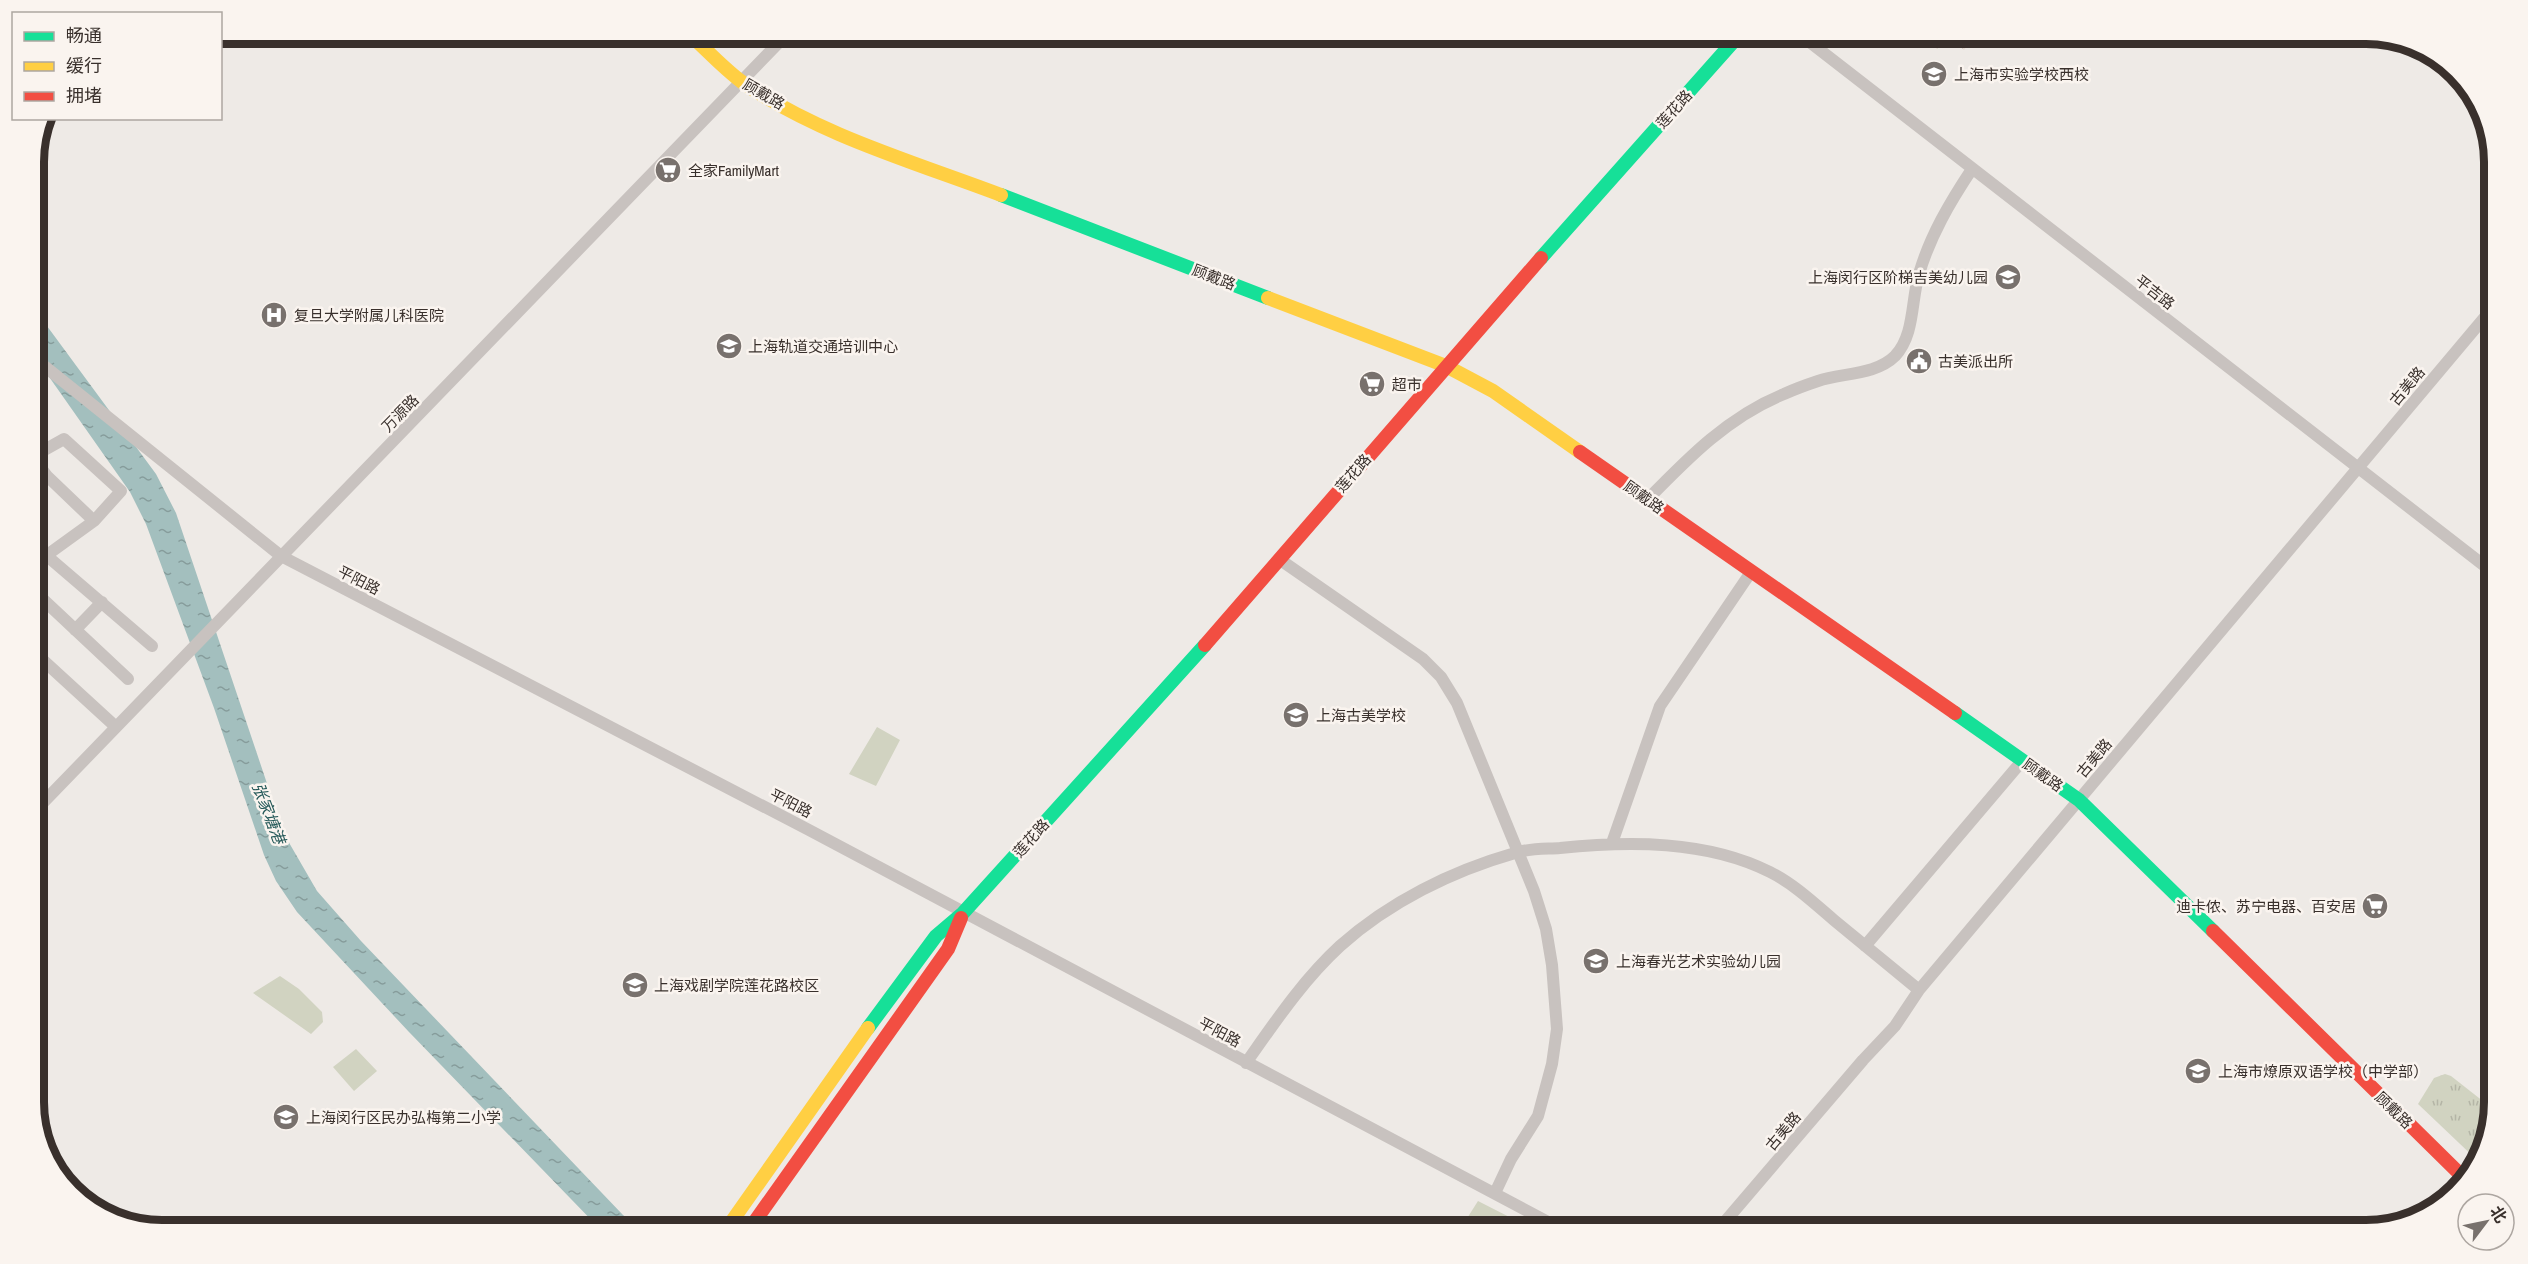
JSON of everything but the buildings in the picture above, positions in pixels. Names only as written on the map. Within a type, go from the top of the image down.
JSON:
[{"type":"main road","name":"顾戴路","points":[[700,44],[741,81],[788,109],[839,133],[1446,366],[1493,391],[2079,800],[2460,1174]]},
{"type":"main road","name":"莲花路","points":[[734,1220],[936,936],[963,913],[1257,587],[1279,558],[1446,366],[1731,44]]},
{"type":"main road","name":"莲花路","points":[[756,1220],[948,949],[963,913]]},
{"type":"street","name":"万源路","points":[[44,802],[777,44]]},
{"type":"street","name":"平吉路","points":[[1812,44],[2484,566]]},
{"type":"street","points":[[1648,499],[1699,448],[1748,412],[1782,394],[1818,381],[1884,365],[1894,356],[1902,346],[1908,332],[1918,275],[1929,244],[1972,169]]},
{"type":"street","name":"古美路","points":[[1726,1220],[1863,1060],[1895,1026],[1919,990],[2484,318]]},
{"type":"street","name":"平阳路","points":[[44,366],[281,556],[809,830],[1545,1220]]},
{"type":"street","points":[[44,447],[64,439],[121,491],[94,521],[47,555]]},
{"type":"street","points":[[44,472],[94,521]]},
{"type":"street","points":[[44,553],[153,646]]},
{"type":"street","points":[[1279,558],[1423,658],[1441,677],[1457,703],[1534,891],[1546,929],[1552,965],[1557,1029],[1552,1064],[1538,1116],[1511,1159],[1495,1193]]},
{"type":"street","points":[[1612,843],[1660,706],[1750,572]]},
{"type":"street","points":[[44,600],[128,679]]},
{"type":"street","points":[[75,630],[102,602]]},
{"type":"street","points":[[44,661],[116,727]]},
{"type":"street","points":[[1865,946],[2022,761]]},
{"type":"street","points":[[1246,1063],[1288,1004],[1314,972],[1341,945],[1374,920],[1434,884],[1470,868],[1518,852],[1612,843],[1651,844],[1699,851],[1748,863],[1786,881],[1919,990]]},
{"type":"green space","points":[[877,727],[900,740],[876,786],[849,774]]},
{"type":"green space","points":[[280,976],[299,989],[322,1012],[323,1022],[311,1034],[253,993]]},
{"type":"green space","points":[[356,1049],[377,1071],[354,1091],[333,1067]]},
{"type":"green space","points":[[2445,1074],[2451,1076],[2484,1102],[2482,1126],[2472,1155],[2418,1104],[2434,1078]]},
{"type":"green space","points":[[1478,1201],[1515,1220],[1466,1220]]},
{"type":"shaded area","points":[[1931,44],[1941,44],[1937,49]]},
{"type":"shaded area","points":[[1957,44],[1969,44],[1964,50]]},
{"type":"water","name":"张家塘港","points":[[44,322],[156,474],[176,513],[284,834],[317,891],[361,941],[629,1220],[591,1220],[409,1032],[297,912],[276,881],[264,855],[214,708],[146,524],[130,492],[44,370]]},
{"type":"traffic: fast","points":[[1541,258],[1731,44]]},
{"type":"traffic: fast","points":[[1001,195],[1268,298]]},
{"type":"traffic: fast","points":[[868,1028],[936,936],[963,913],[1205,645]]},
{"type":"traffic: fast","points":[[1955,713],[2079,800],[2213,931]]},
{"type":"traffic: slow","points":[[699,44],[742,82],[803,117],[868,146],[1001,195]]},
{"type":"traffic: slow","points":[[1268,298],[1446,366],[1493,391],[1580,452]]},
{"type":"traffic: slow","points":[[733,1220],[868,1028]]},
{"type":"traffic: jam","points":[[1205,645],[1541,258]]},
{"type":"traffic: jam","points":[[1580,452],[1955,713]]},
{"type":"traffic: jam","points":[[756,1220],[948,949],[961,918]]},
{"type":"traffic: jam","points":[[2213,931],[2460,1174]]},
{"type":"place","name":"上海市实验学校西校","points":[[1934,74]]},
{"type":"place","name":"全家FamilyMart","points":[[668,170]]},
{"type":"place","name":"上海闵行区阶梯吉美幼儿园","points":[[2008,277]]},
{"type":"place","name":"复旦大学附属儿科医院","points":[[274,315]]},
{"type":"place","name":"上海轨道交通培训中心","points":[[729,346]]},
{"type":"place","name":"古美派出所","points":[[1919,361]]},
{"type":"place","name":"超市","points":[[1372,384]]},
{"type":"place","name":"上海古美学校","points":[[1296,715]]},
{"type":"place","name":"迪卡侬、苏宁电器、百安居","points":[[2375,906]]},
{"type":"place","name":"上海春光艺术实验幼儿园","points":[[1596,961]]},
{"type":"place","name":"上海戏剧学院莲花路校区","points":[[635,985]]},
{"type":"place","name":"上海市燎原双语学校（中学部）","points":[[2198,1071]]},
{"type":"place","name":"上海闵行区民办弘梅第二小学","points":[[286,1117]]}]
